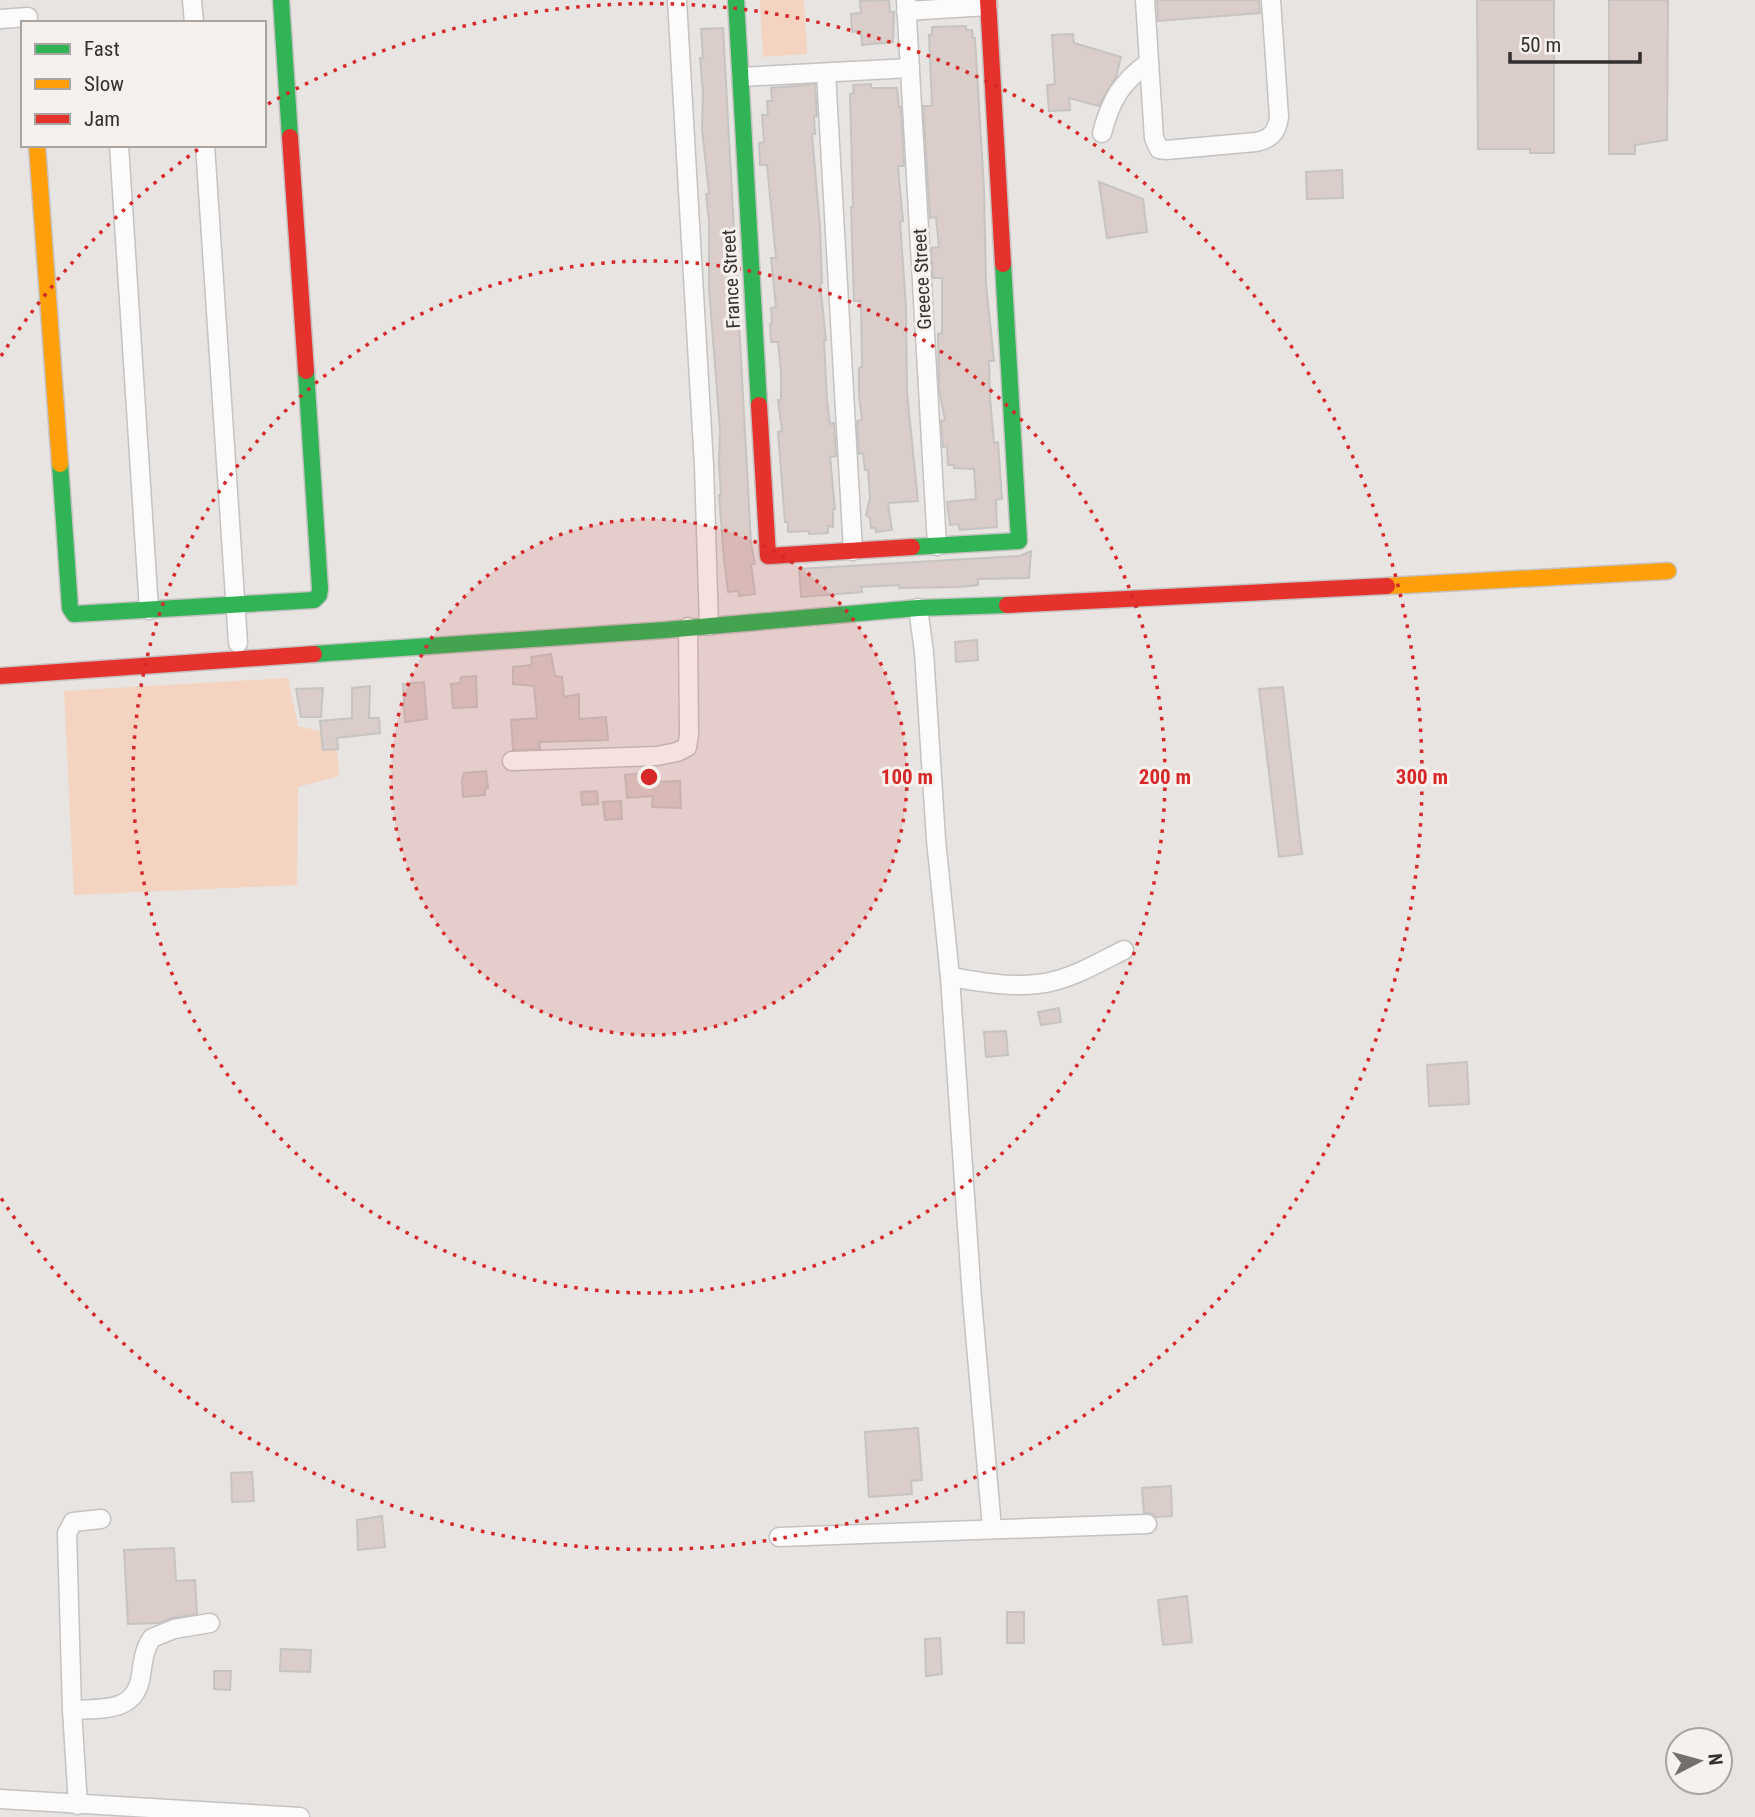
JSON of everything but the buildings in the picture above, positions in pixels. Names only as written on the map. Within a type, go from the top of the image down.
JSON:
[{"type":"street","points":[[192,0],[194,21]]},
{"type":"street","points":[[37,147],[70,608],[74,614],[81,615],[314,600],[320,589],[281,0]]},
{"type":"street","points":[[677,0],[704,466],[709,626]]},
{"type":"street","name":"France Street","points":[[736,0],[768,556],[853,551]]},
{"type":"street","points":[[1145,0],[1154,138],[1158,149],[1166,150],[1266,140],[1278,127],[1271,0]]},
{"type":"street","points":[[825,73],[853,551],[1019,541],[988,3],[906,6]]},
{"type":"street","name":"Greece Street","points":[[906,6],[937,546]]},
{"type":"street","points":[[0,19],[27,13]]},
{"type":"street","points":[[1102,133],[1120,89],[1131,75],[1149,62]]},
{"type":"street","points":[[741,78],[910,68]]},
{"type":"street","points":[[119,147],[149,610]]},
{"type":"street","points":[[205,147],[238,643]]},
{"type":"street","points":[[0,676],[709,626],[919,608],[1051,604],[1668,571]]},
{"type":"street","points":[[919,608],[992,1528]]},
{"type":"street","points":[[512,761],[657,756],[687,747],[688,627]]},
{"type":"street","points":[[950,977],[1000,985],[1029,985],[1077,973],[1124,950]]},
{"type":"street","points":[[78,1805],[72,1710],[67,1532],[73,1522],[101,1519]]},
{"type":"street","points":[[779,1537],[1147,1524]]},
{"type":"street","points":[[72,1710],[115,1706],[132,1699],[141,1681],[145,1653],[152,1638],[174,1629],[210,1623]]},
{"type":"street","points":[[0,1798],[300,1817]]},
{"type":"shaded area","points":[[760,0],[804,0],[807,54],[763,57]]},
{"type":"shaded area","points":[[288,678],[298,726],[336,735],[339,776],[298,787],[297,885],[74,895],[64,691]]},
{"type":"traffic: fast","points":[[281,0],[290,137]]},
{"type":"traffic: fast","points":[[736,0],[759,405]]},
{"type":"traffic: fast","points":[[912,547],[1019,541],[1003,264]]},
{"type":"traffic: fast","points":[[60,464],[70,608],[74,614],[314,600],[320,589],[306,371]]},
{"type":"traffic: fast","points":[[314,654],[665,630],[918,608],[1007,605]]},
{"type":"traffic: slow","points":[[37,147],[60,464]]},
{"type":"traffic: slow","points":[[1387,586],[1668,571]]},
{"type":"traffic: jam","points":[[988,0],[1003,264]]},
{"type":"traffic: jam","points":[[290,137],[306,371]]},
{"type":"traffic: jam","points":[[759,405],[768,556],[912,547]]},
{"type":"traffic: jam","points":[[1007,605],[1387,586]]},
{"type":"traffic: jam","points":[[0,676],[314,654]]}]
